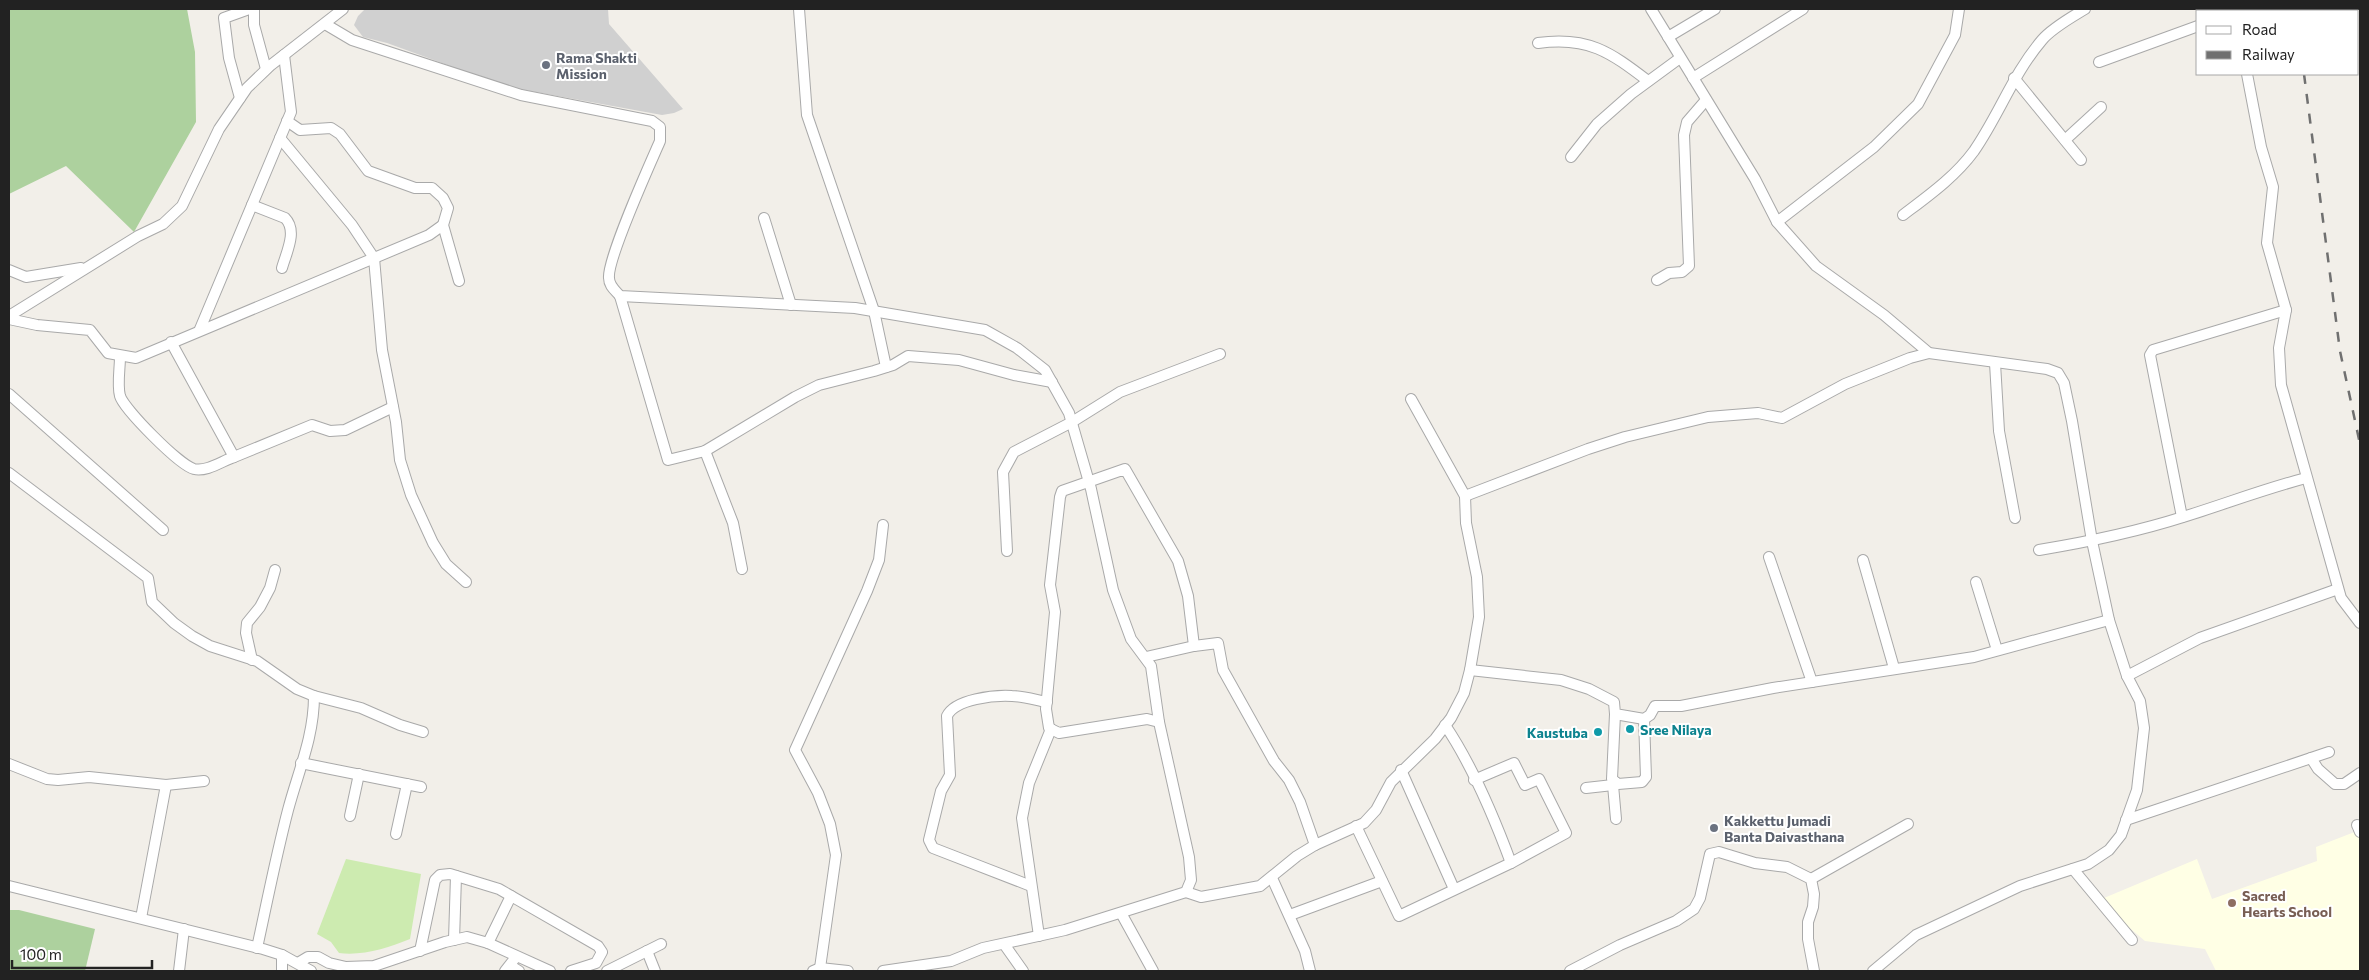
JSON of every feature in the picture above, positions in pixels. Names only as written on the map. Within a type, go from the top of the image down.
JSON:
[{"type":"street","points":[[240,98],[229,58],[224,18],[249,9]]},
{"type":"street","points":[[254,9],[254,25],[266,69]]},
{"type":"street","points":[[9,317],[138,236],[163,224],[182,206],[219,129],[247,88],[266,69],[343,9]]},
{"type":"street","points":[[799,9],[807,115],[874,311],[886,367]]},
{"type":"street","points":[[1651,9],[1754,179],[1777,222],[1816,266],[1884,315],[1929,353]]},
{"type":"street","points":[[1668,38],[1715,9]]},
{"type":"street","points":[[1693,78],[1803,9]]},
{"type":"street","points":[[1777,222],[1874,147],[1918,104],[1954,35],[1959,9]]},
{"type":"street","points":[[1903,215],[1942,184],[1973,152],[1995,117],[2014,78],[2043,38],[2085,9]]},
{"type":"street","points":[[325,24],[352,40],[521,95],[652,121],[660,127],[660,141],[614,254],[608,275],[610,286],[620,296],[668,460],[706,451],[795,397],[819,385],[886,367],[908,356],[959,360],[1014,375],[1052,382]]},
{"type":"street","points":[[2099,62],[2196,27]]},
{"type":"street","points":[[1538,43],[1562,40],[1589,44],[1620,60],[1648,81]]},
{"type":"street","points":[[200,329],[291,112],[284,55]]},
{"type":"street","points":[[1571,157],[1597,124],[1648,81],[1680,58]]},
{"type":"street","points":[[2247,75],[2261,147],[2273,187],[2267,244],[2286,310],[2279,348],[2281,386],[2338,589],[2341,598],[2360,623]]},
{"type":"street","points":[[2014,78],[2081,160]]},
{"type":"street","points":[[1657,280],[1668,273],[1682,272],[1689,266],[1684,135],[1687,122],[1706,100]]},
{"type":"street","points":[[2065,140],[2101,107]]},
{"type":"street","points":[[287,121],[300,130],[331,128],[340,134],[368,171],[415,188],[432,188],[443,198],[448,208],[443,225],[458,281]]},
{"type":"street","points":[[280,138],[352,225],[374,258],[382,350],[393,407],[396,442],[411,495],[433,543],[446,564],[466,582]]},
{"type":"street","points":[[252,205],[285,218],[288,221],[291,234],[282,268]]},
{"type":"street","points":[[764,218],[791,305]]},
{"type":"street","points":[[9,317],[37,325],[90,330],[108,353],[120,357],[136,358],[200,329],[428,236],[443,225]]},
{"type":"street","points":[[9,270],[26,277],[89,267]]},
{"type":"street","points":[[620,296],[855,308],[985,330],[1017,348],[1045,370],[1072,422],[1089,480],[1113,590],[1131,639],[1146,657],[1155,685],[1160,722],[1190,857],[1191,880],[1186,892]]},
{"type":"street","points":[[2182,518],[2150,355],[2153,350],[2286,310]]},
{"type":"street","points":[[171,342],[234,456]]},
{"type":"street","points":[[1465,496],[1588,449],[1625,437],[1708,417],[1758,413],[1782,418],[1845,384],[1910,358],[1929,353],[2058,372],[2064,382],[2092,541],[2109,620],[2128,676],[2140,701],[2144,728],[2137,790],[2121,835],[2109,850],[2088,864],[2020,886],[1916,935],[1873,971]]},
{"type":"street","points":[[1007,551],[1003,472],[1014,452],[1072,422],[1120,392],[1220,354]]},
{"type":"street","points":[[120,357],[120,396],[165,448],[178,460],[195,469],[206,468],[312,425],[330,431],[345,430],[393,407]]},
{"type":"street","points":[[1995,363],[1999,431],[2015,518]]},
{"type":"street","points":[[9,394],[163,530]]},
{"type":"street","points":[[883,971],[951,961],[983,948],[1039,936],[1122,913],[1186,892],[1201,897],[1248,890],[1260,886],[1272,878],[1297,856],[1315,845],[1364,823],[1376,810],[1391,782],[1401,770],[1435,739],[1445,726],[1464,693],[1479,617],[1477,577],[1466,523],[1465,496],[1411,399]]},
{"type":"street","points":[[706,451],[733,523],[742,569]]},
{"type":"street","points":[[1160,722],[1147,719],[1059,733],[1049,728],[1047,702],[1055,612],[1050,585],[1062,491],[1124,469],[1137,488],[1178,561],[1188,596],[1194,646]]},
{"type":"street","points":[[9,473],[148,578],[152,602],[174,623],[210,646],[252,660],[297,689],[314,696],[361,708],[400,725],[422,732]]},
{"type":"street","points":[[2039,550],[2092,541],[2182,518],[2271,486],[2306,478]]},
{"type":"street","points":[[848,971],[817,970],[836,855],[830,824],[818,793],[795,750],[867,591],[878,560],[882,525]]},
{"type":"street","points":[[1769,557],[1812,682]]},
{"type":"street","points":[[1863,560],[1894,668]]},
{"type":"street","points":[[252,660],[246,633],[247,623],[260,607],[270,588],[275,570]]},
{"type":"street","points":[[1976,582],[1997,650]]},
{"type":"street","points":[[2128,676],[2200,638],[2338,589]]},
{"type":"street","points":[[1615,714],[1644,719],[1655,706],[1681,706],[1894,668],[1974,656],[2109,620]]},
{"type":"street","points":[[1146,657],[1194,646],[1218,643],[1223,670],[1274,761],[1280,766],[1293,787],[1315,845]]},
{"type":"street","points":[[1470,670],[1560,680],[1589,688],[1614,702],[1612,779],[1614,783],[1616,819]]},
{"type":"street","points":[[256,948],[288,808],[314,720],[314,696]]},
{"type":"street","points":[[1031,886],[933,848],[929,840],[941,791],[950,774],[947,716],[950,710],[967,701],[1012,696],[1047,702]]},
{"type":"street","points":[[1586,788],[1614,783],[1642,782],[1646,777],[1644,719]]},
{"type":"street","points":[[1445,726],[1459,746],[1496,822],[1511,863]]},
{"type":"street","points":[[1039,936],[1022,818],[1029,783],[1051,728]]},
{"type":"street","points":[[2126,820],[2329,752]]},
{"type":"street","points":[[2312,758],[2318,769],[2335,784],[2344,784],[2360,773]]},
{"type":"street","points":[[301,763],[421,787]]},
{"type":"street","points":[[1356,826],[1399,916],[1511,863],[1566,833],[1555,807],[1539,779],[1525,785],[1514,763],[1474,780]]},
{"type":"street","points":[[9,764],[47,779],[68,780],[89,777],[166,785],[204,781]]},
{"type":"street","points":[[1401,770],[1454,889]]},
{"type":"street","points":[[350,816],[359,774]]},
{"type":"street","points":[[396,834],[407,784]]},
{"type":"street","points":[[141,918],[166,785]]},
{"type":"street","points":[[1811,879],[1908,824]]},
{"type":"street","points":[[1570,971],[1676,921],[1694,909],[1700,898],[1710,854],[1719,852],[1755,863],[1787,867],[1811,879]]},
{"type":"street","points":[[2073,869],[2132,940]]},
{"type":"street","points":[[420,951],[435,880],[440,875],[456,876],[499,889],[598,946],[602,952],[596,963],[571,971]]},
{"type":"street","points":[[454,940],[456,876]]},
{"type":"street","points":[[1272,878],[1305,951],[1310,971]]},
{"type":"street","points":[[1811,879],[1814,900],[1808,922],[1808,939],[1814,971]]},
{"type":"street","points":[[1290,915],[1382,881]]},
{"type":"street","points":[[9,886],[282,955],[312,971],[321,965],[329,963]]},
{"type":"street","points":[[488,942],[511,896]]},
{"type":"street","points":[[1122,913],[1153,971]]},
{"type":"street","points":[[179,971],[184,930]]},
{"type":"street","points":[[298,963],[308,957],[318,957],[329,963],[351,967],[374,966],[467,937],[488,942],[513,966],[550,971]]},
{"type":"street","points":[[607,971],[622,968],[661,944]]},
{"type":"street","points":[[1004,944],[1023,971]]},
{"type":"street","points":[[647,951],[655,971]]},
{"type":"street","points":[[282,955],[282,971]]},
{"type":"shaded area","name":"Rama Shakti Mission","points":[[365,9],[608,9],[609,24],[683,109],[662,115],[508,87],[387,43],[363,37],[354,25],[358,16]]},
{"type":"shaded area","name":"Sacred Hearts School","points":[[2357,831],[2360,835],[2360,971],[2216,971],[2205,949],[2145,941],[2104,906],[2104,898],[2197,859],[2212,899],[2317,861],[2316,847]]},
{"type":"green space","points":[[9,9],[187,9],[195,52],[196,122],[134,232],[66,166],[9,194]]},
{"type":"green space","points":[[346,859],[421,874],[410,939],[375,950],[348,954],[339,953],[331,942],[317,934]]},
{"type":"green space","points":[[9,910],[19,910],[95,929],[85,971],[9,971]]},
{"type":"railway","points":[[2304,75],[2340,351],[2360,444]]},
{"type":"place","name":"Rama Shakti Mission","points":[[546,65]]},
{"type":"place","name":"Sree Nilaya","points":[[1630,729]]},
{"type":"place","name":"Kaustuba","points":[[1598,732]]},
{"type":"place","name":"Kakkettu Jumadi Banta Daivasthana","points":[[1714,828]]},
{"type":"place","name":"Sacred Hearts School","points":[[2232,903]]}]
